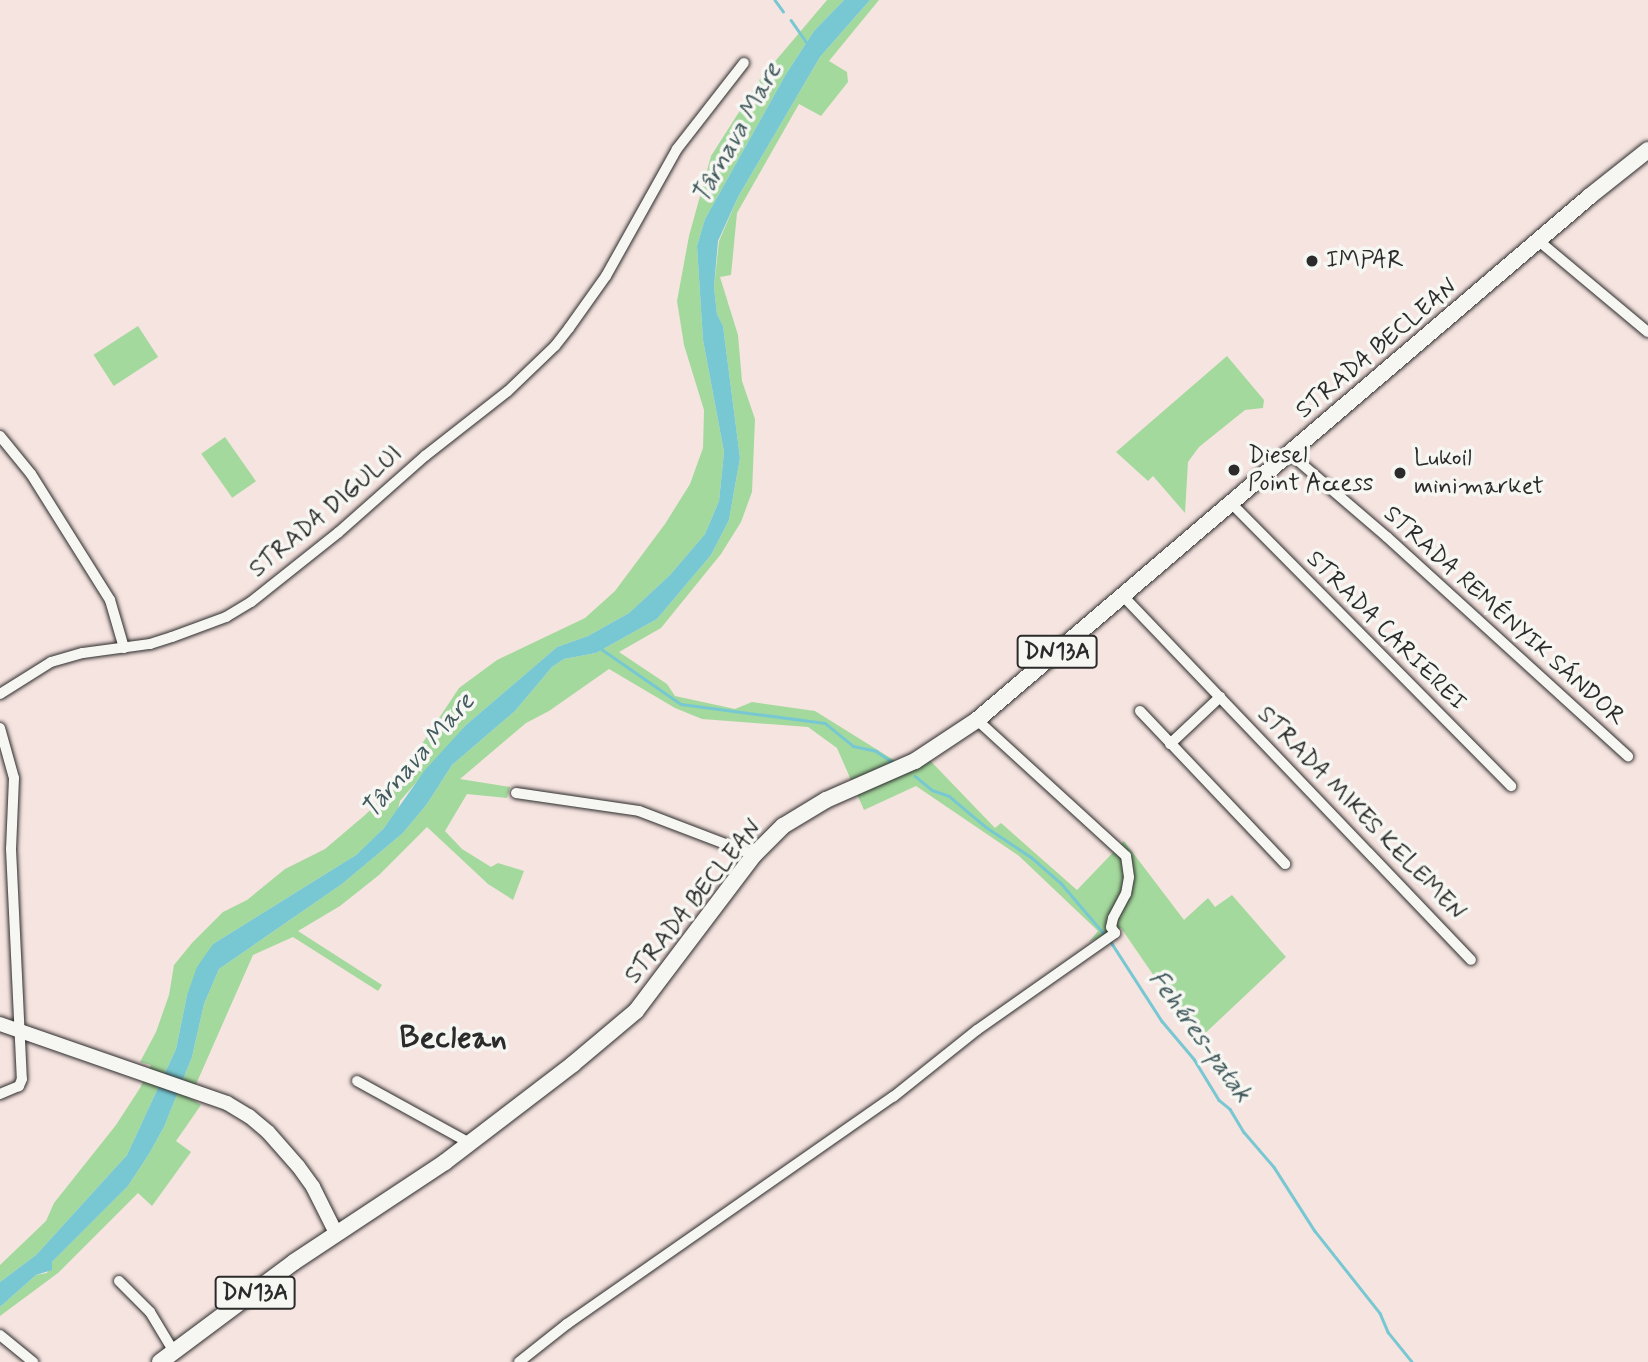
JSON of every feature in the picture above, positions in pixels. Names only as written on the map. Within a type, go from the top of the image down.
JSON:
[{"type":"main road","name":"STRADA BECLEAN","points":[[167,1357],[335,1233],[393,1198],[470,1143],[631,1016],[754,855],[783,826],[806,810],[915,761],[977,720],[1648,150]]},
{"type":"main road","points":[[0,1024],[22,1034],[227,1103],[268,1132],[313,1187],[335,1233]]},
{"type":"street","name":"STRADA DIGULUI","points":[[0,694],[51,662],[83,653],[124,648],[172,637],[226,617],[295,569],[425,456],[508,391],[569,328],[614,260],[677,149],[744,63]]},
{"type":"street","points":[[1539,242],[1648,332]]},
{"type":"street","points":[[0,436],[31,474],[110,600],[124,648]]},
{"type":"street","name":"STRADA REMÉNYIK SÁNDOR","points":[[1289,453],[1387,537],[1628,756]]},
{"type":"street","name":"STRADA CARIEREI","points":[[1232,504],[1511,786]]},
{"type":"street","name":"STRADA MIKES KELEMEN","points":[[1124,597],[1471,960]]},
{"type":"street","name":"STRADA MIKES KELEMEN","points":[[1170,744],[1220,697]]},
{"type":"street","points":[[1140,711],[1285,864]]},
{"type":"street","points":[[519,1362],[567,1324],[893,1097],[976,1030],[1114,934],[1111,927],[1113,918],[1126,894],[1129,877],[1126,856],[977,720]]},
{"type":"street","points":[[0,729],[14,778],[11,849],[22,1034],[22,1079],[19,1086],[0,1094]]},
{"type":"street","points":[[516,793],[639,811],[754,855]]},
{"type":"street","points":[[357,1081],[470,1143]]},
{"type":"street","points":[[119,1281],[150,1312],[167,1357]]},
{"type":"street","points":[[0,1335],[33,1362]]},
{"type":"green space","points":[[827,0],[844,0],[814,31],[786,74],[705,219],[697,246],[703,340],[724,452],[719,501],[705,534],[670,575],[629,613],[588,636],[557,647],[466,725],[400,801],[398,809],[384,828],[356,855],[213,944],[187,995],[176,1049],[127,1155],[36,1255],[0,1282],[0,1265],[46,1221],[54,1203],[116,1125],[140,1088],[151,1065],[140,1062],[156,1032],[169,995],[174,965],[192,943],[223,912],[247,900],[285,869],[325,849],[365,815],[392,789],[459,688],[497,660],[585,618],[615,591],[665,524],[690,484],[703,448],[704,410],[684,345],[677,301],[689,236],[711,156],[760,79]]},
{"type":"green space","points":[[870,0],[879,0],[829,61],[847,72],[848,82],[821,116],[799,104],[737,213],[731,275],[720,277],[738,335],[742,381],[755,419],[752,492],[741,522],[721,554],[661,628],[619,652],[667,684],[675,696],[735,709],[752,702],[815,711],[897,762],[920,750],[995,828],[1001,823],[1077,890],[1124,841],[1184,920],[1208,898],[1215,907],[1232,895],[1286,957],[1198,1040],[1121,928],[1089,942],[1098,931],[1019,856],[916,786],[864,810],[837,748],[808,727],[702,719],[675,708],[609,669],[549,711],[526,723],[460,779],[510,787],[507,798],[467,794],[445,831],[462,849],[491,867],[498,863],[524,871],[513,900],[488,884],[427,827],[379,875],[340,906],[298,931],[382,985],[378,991],[293,937],[253,955],[190,1098],[201,1105],[176,1141],[191,1152],[152,1206],[138,1193],[58,1273],[0,1316],[0,1307],[36,1275],[47,1273],[52,1262],[128,1186],[149,1154],[164,1127],[192,1057],[204,1004],[219,969],[342,884],[403,833],[427,804],[452,765],[515,711],[552,667],[564,659],[596,653],[657,619],[711,555],[729,520],[740,458],[723,326],[717,314],[714,287],[719,241],[738,197],[820,57]]},
{"type":"green space","points":[[138,326],[158,357],[114,386],[94,355]]},
{"type":"green space","points":[[1227,356],[1264,400],[1263,408],[1245,410],[1199,447],[1188,462],[1185,513],[1153,476],[1148,481],[1116,452]]},
{"type":"green space","points":[[225,437],[256,481],[232,498],[201,454]]},
{"type":"water","points":[[844,0],[870,0],[820,57],[738,197],[718,241],[714,287],[717,314],[723,326],[740,458],[729,520],[711,555],[657,619],[596,653],[564,659],[552,667],[515,711],[452,765],[427,804],[403,833],[342,884],[219,969],[204,1004],[192,1057],[164,1127],[149,1154],[128,1186],[52,1262],[52,1270],[36,1275],[0,1307],[0,1282],[36,1255],[127,1155],[176,1049],[187,995],[197,967],[213,944],[356,855],[384,828],[425,770],[466,725],[557,647],[588,636],[629,613],[670,575],[705,534],[719,501],[724,452],[703,340],[697,246],[705,219],[786,74],[814,31]]},
{"type":"waterway","points":[[775,0],[783,11]]},
{"type":"waterway","points":[[791,20],[807,43]]},
{"type":"waterway","name":"Fehéres-patak","points":[[600,648],[681,704],[825,723],[853,746],[876,751],[894,763]]},
{"type":"waterway","name":"Fehéres-patak","points":[[915,776],[932,790],[949,796],[986,827],[1031,857],[1061,883],[1107,937]]},
{"type":"waterway","name":"Fehéres-patak","points":[[1111,942],[1162,1021],[1194,1059],[1219,1100],[1230,1109],[1244,1132],[1274,1167],[1315,1231],[1380,1313],[1388,1332],[1412,1362]]},
{"type":"place","name":"IMPAR","points":[[1312,261]]},
{"type":"place","name":"Diesel Point Access","points":[[1234,470]]},
{"type":"place","name":"Lukoil minimarket","points":[[1400,473]]},
{"type":"district","name":"Beclean","points":[[453,1038]]},
{"type":"water label","name":"Târnava Mare","points":[[738,134]]},
{"type":"water label","name":"Târnava Mare","points":[[419,757]]}]
